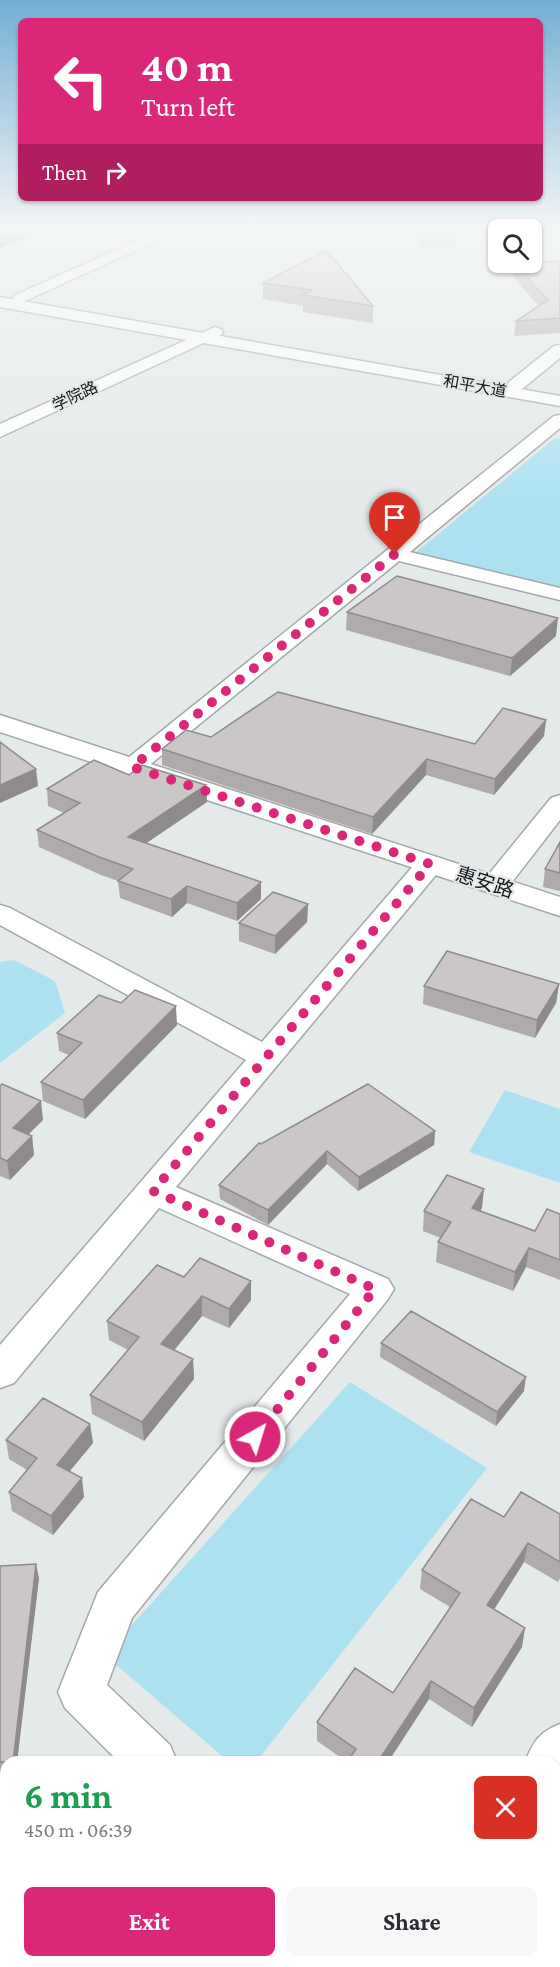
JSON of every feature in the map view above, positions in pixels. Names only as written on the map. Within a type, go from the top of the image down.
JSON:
[{"type":"main road","name":"和平大道","points":[[125,322],[560,393]]},
{"type":"main road","name":"和平大道","points":[[142,322],[560,401]]},
{"type":"main road","name":"学院路","points":[[0,431],[209,335]]},
{"type":"main road","points":[[516,385],[560,350]]},
{"type":"main road","name":"惠安路","points":[[0,723],[560,907]]},
{"type":"street","points":[[132,767],[395,554],[555,429]]},
{"type":"street","points":[[395,554],[560,594]]},
{"type":"street","points":[[495,885],[560,803]]},
{"type":"street","points":[[0,1372],[430,864]]},
{"type":"street","points":[[0,914],[266,1058]]},
{"type":"street","points":[[147,1756],[81,1692],[114,1606],[375,1289],[153,1191]]},
{"type":"shaded area","points":[[555,438],[560,439],[560,590],[414,554]]},
{"type":"shaded area","points":[[14,960],[55,981],[65,1013],[0,1063],[0,962]]},
{"type":"shaded area","points":[[505,1090],[560,1109],[560,1183],[469,1152]]},
{"type":"shaded area","points":[[350,1382],[487,1468],[261,1756],[222,1756],[105,1655]]},
{"type":"building","points":[[397,576],[558,618],[512,658],[347,612]]},
{"type":"building","points":[[278,692],[475,744],[503,708],[546,720],[495,779],[427,759],[373,817],[162,749],[186,730],[211,737]]},
{"type":"building","points":[[0,742],[36,769],[0,785]]},
{"type":"building","points":[[94,760],[129,775],[142,765],[206,785],[128,837],[261,882],[237,903],[187,886],[171,899],[118,881],[133,869],[37,830],[80,803],[47,789]]},
{"type":"building","points":[[560,842],[560,873],[545,869]]},
{"type":"building","points":[[273,892],[308,904],[275,936],[239,923]]},
{"type":"building","points":[[447,951],[559,984],[537,1020],[424,986]]},
{"type":"building","points":[[135,990],[176,1006],[83,1100],[41,1082],[82,1043],[57,1033],[99,995],[121,1003]]},
{"type":"building","points":[[2,1084],[41,1101],[13,1128],[32,1136],[7,1161],[0,1158],[0,1086]]},
{"type":"building","points":[[368,1084],[435,1131],[359,1177],[327,1151],[268,1210],[219,1185],[259,1143],[261,1144]]},
{"type":"building","points":[[447,1175],[484,1189],[472,1208],[535,1231],[547,1209],[560,1214],[560,1260],[529,1248],[515,1272],[438,1242],[451,1222],[424,1211]]},
{"type":"building","points":[[200,1258],[251,1281],[229,1309],[202,1296],[161,1344],[193,1359],[142,1422],[90,1395],[139,1337],[107,1321],[157,1265],[184,1277]]},
{"type":"building","points":[[411,1311],[526,1377],[497,1412],[381,1343]]},
{"type":"building","points":[[43,1398],[90,1424],[57,1465],[82,1478],[51,1516],[9,1492],[37,1458],[6,1440]]},
{"type":"building","points":[[521,1492],[560,1514],[560,1562],[528,1543],[487,1605],[525,1628],[474,1708],[431,1681],[382,1756],[351,1756],[356,1749],[317,1722],[355,1668],[393,1693],[460,1593],[422,1570],[471,1499],[504,1517]]},
{"type":"building","points":[[36,1564],[14,1756],[0,1756],[0,1566]]},
{"type":"route","points":[[255,1437],[375,1289],[153,1191],[430,864],[132,767],[395,554]]}]
